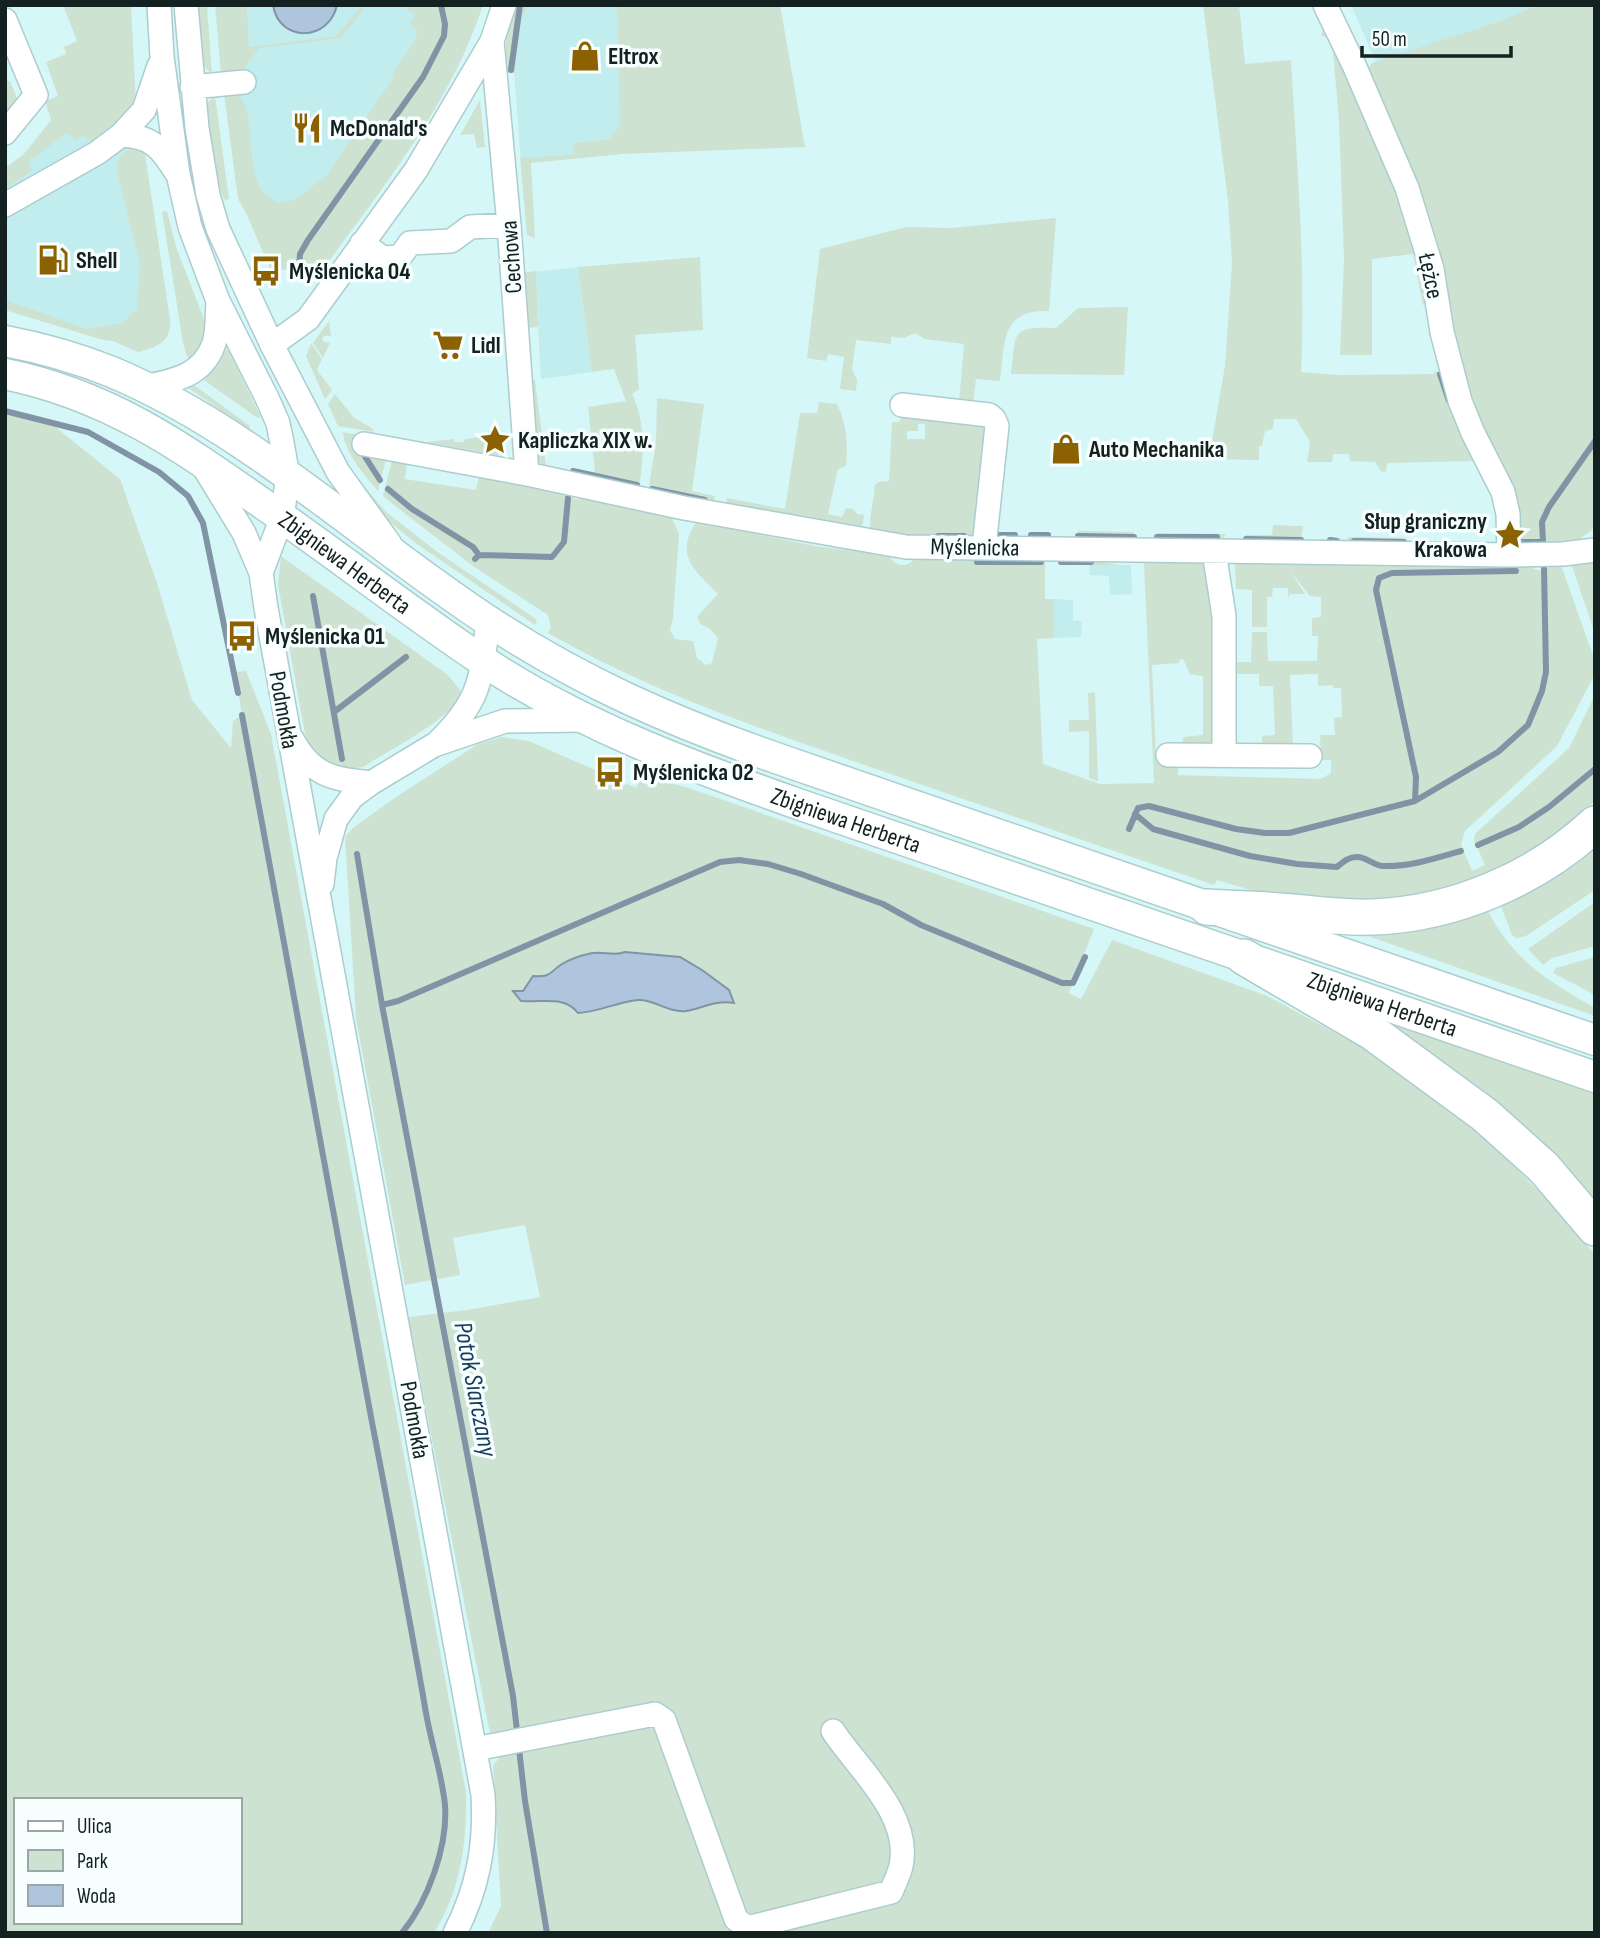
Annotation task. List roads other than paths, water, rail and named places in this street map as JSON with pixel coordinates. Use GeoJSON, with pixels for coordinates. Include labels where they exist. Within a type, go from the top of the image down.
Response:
{"type":"FeatureCollection","features":[{"type":"Feature","properties":{"kind":"highway"},"geometry":{"type":"LineString","coordinates":[[1208,907],[1350,917],[1392,916],[1431,909],[1483,893],[1520,876],[1555,855],[1595,824]]}},
{"type":"Feature","properties":{"kind":"highway"},"geometry":{"type":"LineString","coordinates":[[1244,957],[1372,1032],[1486,1115],[1544,1168],[1595,1228]]}},
{"type":"Feature","properties":{"kind":"main road","name":"Zbigniewa Herberta"},"geometry":{"type":"LineString","coordinates":[[5,341],[88,363],[144,387],[198,417],[288,476],[488,621],[556,664],[605,690],[705,734],[1595,1040]]}},
{"type":"Feature","properties":{"kind":"main road","name":"Zbigniewa Herberta"},"geometry":{"type":"LineString","coordinates":[[5,374],[84,396],[150,428],[198,457],[483,660],[587,720],[694,767],[1595,1077]]}},
{"type":"Feature","properties":{"kind":"street","name":"Podmokła"},"geometry":{"type":"LineString","coordinates":[[159,5],[162,57],[178,174],[190,227],[218,301],[278,423],[288,476],[282,517],[261,573],[287,730],[475,1749],[484,1820],[481,1856],[472,1895],[455,1933]]}},
{"type":"Feature","properties":{"kind":"street"},"geometry":{"type":"LineString","coordinates":[[186,5],[192,88],[205,176],[213,212],[231,261],[338,472],[402,560]]}},
{"type":"Feature","properties":{"kind":"street","name":"Cechowa"},"geometry":{"type":"LineString","coordinates":[[272,345],[308,319],[416,170],[492,41],[504,5]]}},
{"type":"Feature","properties":{"kind":"street","name":"Łężce"},"geometry":{"type":"LineString","coordinates":[[1325,5],[1407,188],[1432,268],[1442,332],[1460,401],[1503,492],[1508,514],[1509,555]]}},
{"type":"Feature","properties":{"kind":"street"},"geometry":{"type":"LineString","coordinates":[[5,20],[36,95],[5,133]]}},
{"type":"Feature","properties":{"kind":"street","name":"Cechowa"},"geometry":{"type":"LineString","coordinates":[[492,41],[509,225],[527,474]]}},
{"type":"Feature","properties":{"kind":"street"},"geometry":{"type":"LineString","coordinates":[[5,205],[97,153],[121,135],[144,110],[162,57]]}},
{"type":"Feature","properties":{"kind":"street"},"geometry":{"type":"LineString","coordinates":[[192,88],[244,82]]}},
{"type":"Feature","properties":{"kind":"street"},"geometry":{"type":"LineString","coordinates":[[121,135],[141,138],[162,149],[178,174]]}},
{"type":"Feature","properties":{"kind":"street"},"geometry":{"type":"LineString","coordinates":[[362,243],[383,258],[400,257],[410,243],[451,241],[470,227],[509,225]]}},
{"type":"Feature","properties":{"kind":"street"},"geometry":{"type":"LineString","coordinates":[[144,387],[191,375],[202,364],[213,346],[218,301]]}},
{"type":"Feature","properties":{"kind":"street"},"geometry":{"type":"LineString","coordinates":[[902,405],[989,415],[994,419],[997,426],[994,466],[984,547]]}},
{"type":"Feature","properties":{"kind":"street","name":"Myślenicka"},"geometry":{"type":"LineString","coordinates":[[364,444],[527,474],[696,510],[906,547],[1509,555],[1563,554],[1595,550]]}},
{"type":"Feature","properties":{"kind":"street"},"geometry":{"type":"LineString","coordinates":[[198,457],[244,533],[261,573]]}},
{"type":"Feature","properties":{"kind":"street"},"geometry":{"type":"LineString","coordinates":[[1214,551],[1224,615],[1224,755]]}},
{"type":"Feature","properties":{"kind":"street"},"geometry":{"type":"LineString","coordinates":[[434,745],[459,721],[481,679],[488,621]]}},
{"type":"Feature","properties":{"kind":"street","name":"Podmokła"},"geometry":{"type":"LineString","coordinates":[[320,904],[325,858],[336,819],[352,797],[371,783],[434,745],[505,721],[587,720]]}},
{"type":"Feature","properties":{"kind":"street"},"geometry":{"type":"LineString","coordinates":[[287,730],[302,757],[322,775],[371,783]]}},
{"type":"Feature","properties":{"kind":"street"},"geometry":{"type":"LineString","coordinates":[[1168,755],[1310,756]]}},
{"type":"Feature","properties":{"kind":"street"},"geometry":{"type":"LineString","coordinates":[[475,1749],[655,1714],[664,1720],[736,1919],[747,1928],[891,1892],[901,1865],[902,1840],[888,1804],[833,1731]]}},
{"type":"Feature","properties":{"kind":"water"},"geometry":{"type":"Polygon","coordinates":[[[273,5],[337,5],[324,26],[304,33],[284,26],[273,5]]]}},
{"type":"Feature","properties":{"kind":"water"},"geometry":{"type":"Polygon","coordinates":[[[625,952],[680,957],[729,990],[734,1003],[715,1003],[679,1011],[638,1000],[578,1013],[572,1007],[559,1002],[521,1001],[513,991],[523,991],[533,976],[547,975],[578,957],[593,953],[625,952]]]}},
{"type":"Feature","properties":{"kind":"waterway","name":"Potok Siarczany"},"geometry":{"type":"LineString","coordinates":[[299,268],[300,254],[308,240],[423,77],[444,36],[445,24],[441,5]]}},
{"type":"Feature","properties":{"kind":"waterway"},"geometry":{"type":"LineString","coordinates":[[511,70],[520,5]]}},
{"type":"Feature","properties":{"kind":"waterway"},"geometry":{"type":"LineString","coordinates":[[1440,374],[1449,401]]}},
{"type":"Feature","properties":{"kind":"waterway"},"geometry":{"type":"LineString","coordinates":[[5,411],[88,432],[159,472],[188,496],[203,523],[238,693]]}},
{"type":"Feature","properties":{"kind":"waterway"},"geometry":{"type":"LineString","coordinates":[[1522,542],[1543,542],[1542,522],[1549,507],[1595,441]]}},
{"type":"Feature","properties":{"kind":"waterway"},"geometry":{"type":"LineString","coordinates":[[364,455],[380,480]]}},
{"type":"Feature","properties":{"kind":"waterway"},"geometry":{"type":"LineString","coordinates":[[573,471],[637,485]]}},
{"type":"Feature","properties":{"kind":"waterway"},"geometry":{"type":"LineString","coordinates":[[388,489],[412,509],[473,547],[479,555]]}},
{"type":"Feature","properties":{"kind":"waterway"},"geometry":{"type":"LineString","coordinates":[[652,489],[705,500]]}},
{"type":"Feature","properties":{"kind":"waterway"},"geometry":{"type":"LineString","coordinates":[[475,559],[479,555],[552,557],[564,542],[568,498]]}},
{"type":"Feature","properties":{"kind":"waterway"},"geometry":{"type":"LineString","coordinates":[[997,535],[1015,535]]}},
{"type":"Feature","properties":{"kind":"waterway"},"geometry":{"type":"LineString","coordinates":[[1031,535],[1048,535]]}},
{"type":"Feature","properties":{"kind":"waterway"},"geometry":{"type":"LineString","coordinates":[[938,536],[964,536]]}},
{"type":"Feature","properties":{"kind":"waterway"},"geometry":{"type":"LineString","coordinates":[[1078,536],[1134,537]]}},
{"type":"Feature","properties":{"kind":"waterway"},"geometry":{"type":"LineString","coordinates":[[1157,537],[1217,537]]}},
{"type":"Feature","properties":{"kind":"waterway"},"geometry":{"type":"LineString","coordinates":[[1246,539],[1301,540]]}},
{"type":"Feature","properties":{"kind":"waterway"},"geometry":{"type":"LineString","coordinates":[[1330,540],[1337,541]]}},
{"type":"Feature","properties":{"kind":"waterway"},"geometry":{"type":"LineString","coordinates":[[1354,541],[1404,542]]}},
{"type":"Feature","properties":{"kind":"waterway"},"geometry":{"type":"LineString","coordinates":[[977,562],[1041,562]]}},
{"type":"Feature","properties":{"kind":"waterway"},"geometry":{"type":"LineString","coordinates":[[1061,562],[1091,562]]}},
{"type":"Feature","properties":{"kind":"waterway"},"geometry":{"type":"LineString","coordinates":[[1129,829],[1138,808],[1149,806],[1236,829],[1289,833],[1415,801],[1498,752],[1528,725],[1542,691],[1546,672],[1544,568]]}},
{"type":"Feature","properties":{"kind":"waterway"},"geometry":{"type":"LineString","coordinates":[[1415,801],[1416,777],[1376,590],[1379,578],[1392,573],[1516,571]]}},
{"type":"Feature","properties":{"kind":"waterway","name":"Potok Siarczany"},"geometry":{"type":"LineString","coordinates":[[313,596],[342,759]]}},
{"type":"Feature","properties":{"kind":"waterway"},"geometry":{"type":"LineString","coordinates":[[334,712],[406,657]]}},
{"type":"Feature","properties":{"kind":"waterway"},"geometry":{"type":"LineString","coordinates":[[242,715],[426,1713],[444,1793],[445,1821],[440,1855],[428,1889],[402,1933]]}},
{"type":"Feature","properties":{"kind":"waterway"},"geometry":{"type":"LineString","coordinates":[[1478,845],[1519,827],[1549,807],[1595,769]]}},
{"type":"Feature","properties":{"kind":"waterway"},"geometry":{"type":"LineString","coordinates":[[1135,814],[1153,829],[1250,856],[1297,864],[1337,867],[1348,859],[1357,857],[1380,866],[1393,866],[1423,862],[1461,851]]}},
{"type":"Feature","properties":{"kind":"waterway","name":"Potok Siarczany"},"geometry":{"type":"LineString","coordinates":[[357,854],[382,1005],[513,1696],[525,1801],[547,1933]]}},
{"type":"Feature","properties":{"kind":"waterway"},"geometry":{"type":"LineString","coordinates":[[382,1005],[398,1001],[720,862],[739,860],[768,864],[801,874],[883,904],[921,925],[1062,983],[1073,983],[1085,957]]}},
{"type":"Feature","properties":{"kind":"place","name":"Eltrox"},"geometry":{"type":"Point","coordinates":[585,56]}},
{"type":"Feature","properties":{"kind":"place","name":"McDonald's"},"geometry":{"type":"Point","coordinates":[307,128]}},
{"type":"Feature","properties":{"kind":"place","name":"Shell"},"geometry":{"type":"Point","coordinates":[53,260]}},
{"type":"Feature","properties":{"kind":"place","name":"Myślenicka 04"},"geometry":{"type":"Point","coordinates":[266,271]}},
{"type":"Feature","properties":{"kind":"place","name":"Lidl"},"geometry":{"type":"Point","coordinates":[448,345]}},
{"type":"Feature","properties":{"kind":"place","name":"Kapliczka XIX w."},"geometry":{"type":"Point","coordinates":[495,440]}},
{"type":"Feature","properties":{"kind":"place","name":"Auto Mechanika"},"geometry":{"type":"Point","coordinates":[1066,449]}},
{"type":"Feature","properties":{"kind":"place","name":"Słup graniczny Krakowa"},"geometry":{"type":"Point","coordinates":[1510,535]}},
{"type":"Feature","properties":{"kind":"place","name":"Myślenicka 01"},"geometry":{"type":"Point","coordinates":[242,636]}},
{"type":"Feature","properties":{"kind":"place","name":"Myślenicka 02"},"geometry":{"type":"Point","coordinates":[610,772]}}]}
